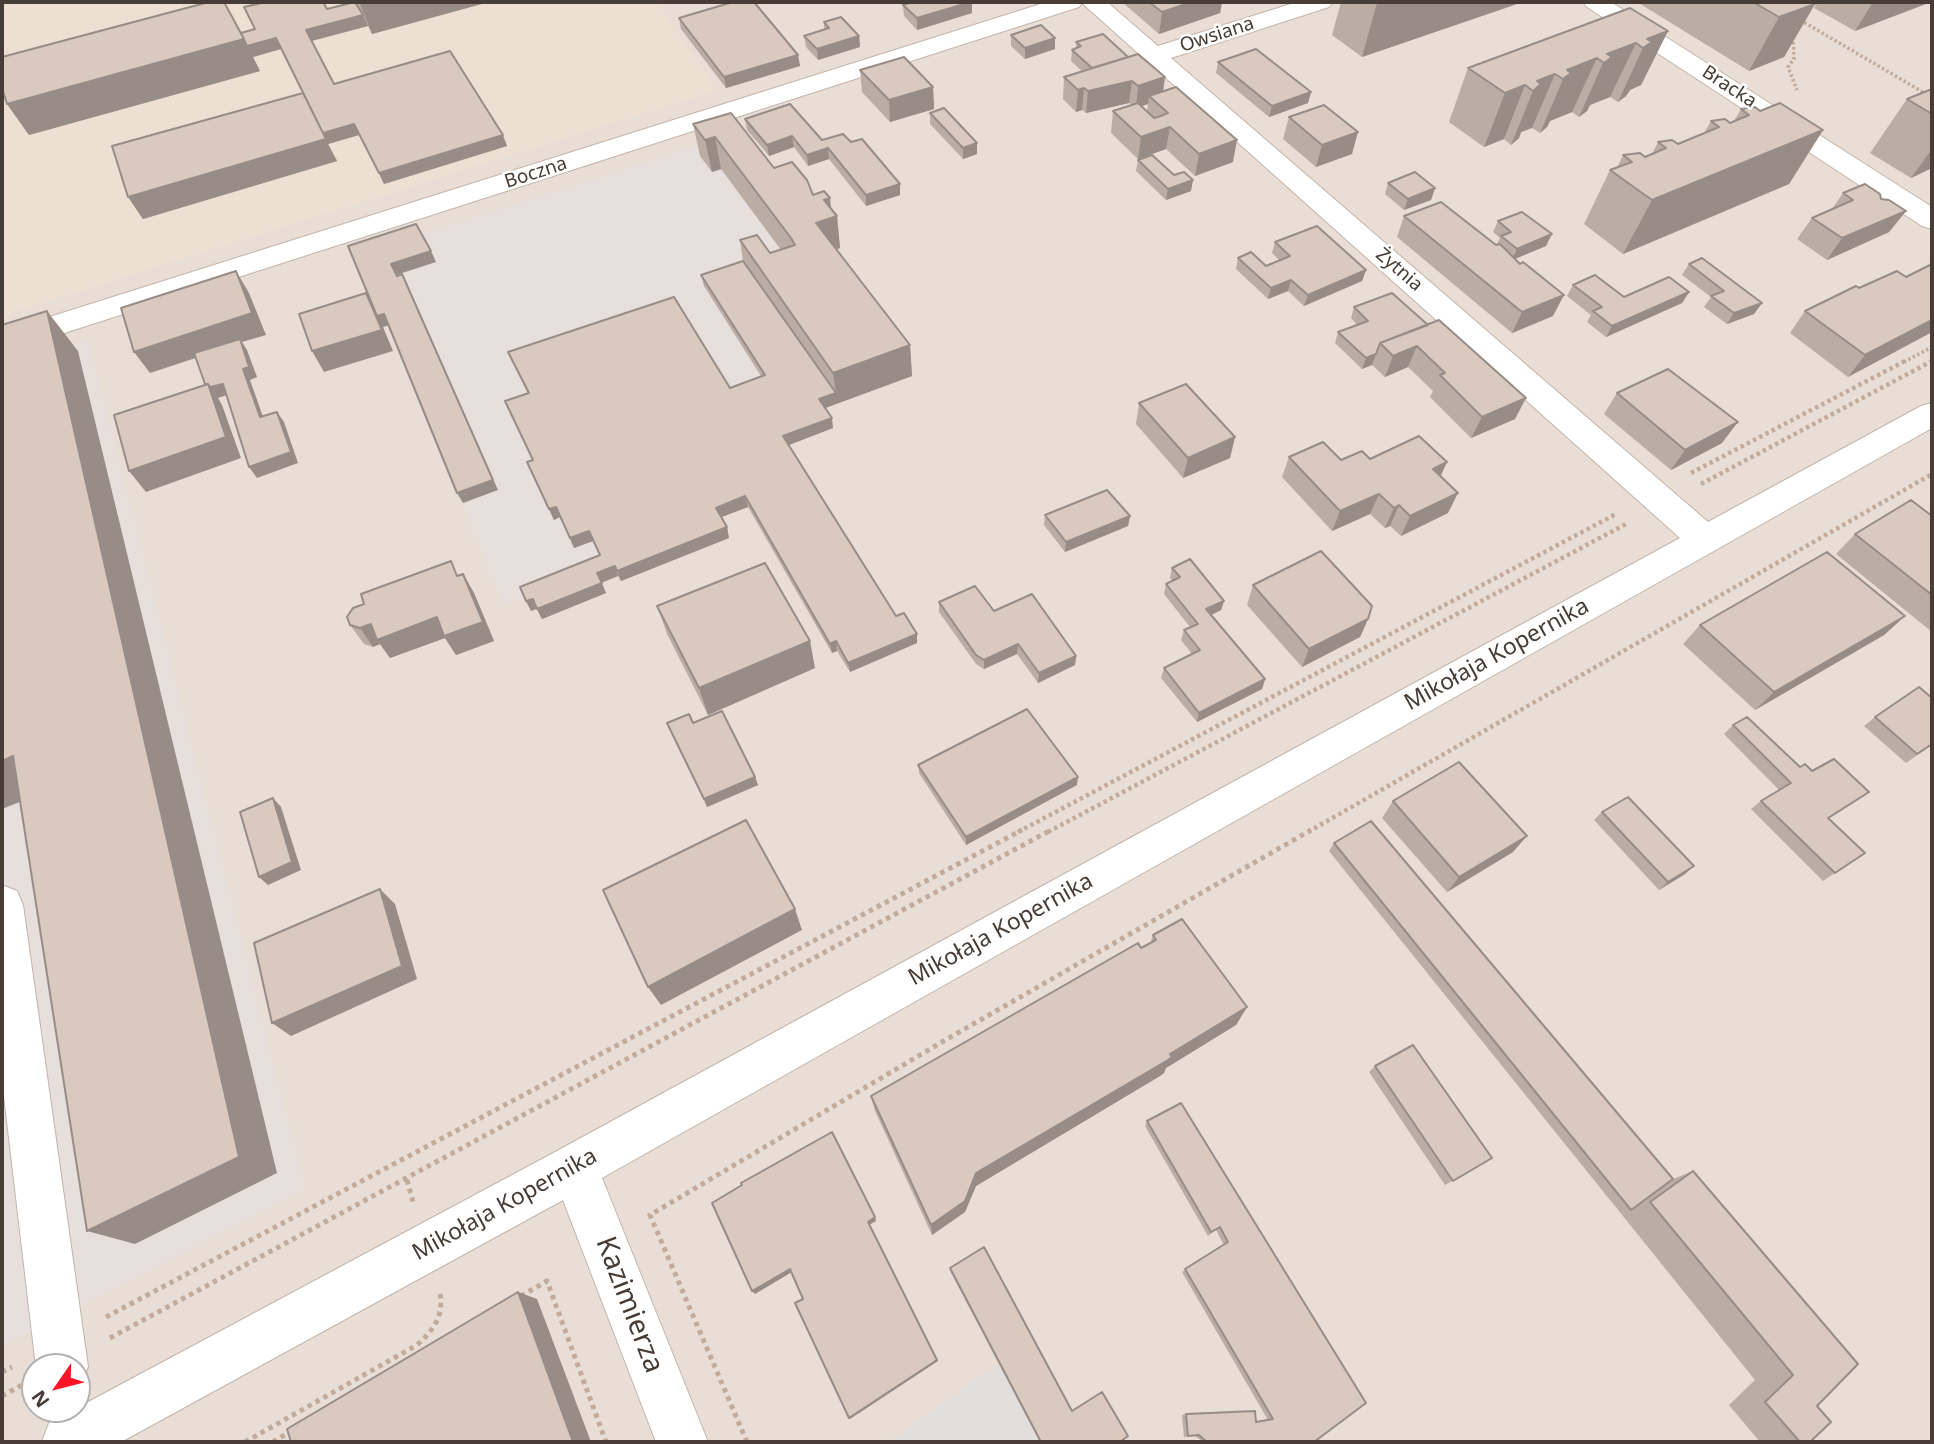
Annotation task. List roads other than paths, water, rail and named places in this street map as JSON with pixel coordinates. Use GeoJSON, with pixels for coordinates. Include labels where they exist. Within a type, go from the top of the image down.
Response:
{"type":"FeatureCollection","features":[{"type":"Feature","properties":{"kind":"street","name":"Boczna"},"geometry":{"type":"LineString","coordinates":[[2,343],[1071,2]]}},
{"type":"Feature","properties":{"kind":"street","name":"Żytnia"},"geometry":{"type":"LineString","coordinates":[[1093,2],[1704,539]]}},
{"type":"Feature","properties":{"kind":"street","name":"Owsiana"},"geometry":{"type":"LineString","coordinates":[[1154,55],[1321,2]]}},
{"type":"Feature","properties":{"kind":"street","name":"Bracka"},"geometry":{"type":"LineString","coordinates":[[1595,2],[1932,220]]}},
{"type":"Feature","properties":{"kind":"street","name":"Mikołaja Kopernika"},"geometry":{"type":"LineString","coordinates":[[91,1382],[574,1168],[1932,414]]}},
{"type":"Feature","properties":{"kind":"street"},"geometry":{"type":"LineString","coordinates":[[2,905],[60,1353]]}},
{"type":"Feature","properties":{"kind":"street","name":"Kazimierza"},"geometry":{"type":"LineString","coordinates":[[574,1168],[682,1442]]}}]}
